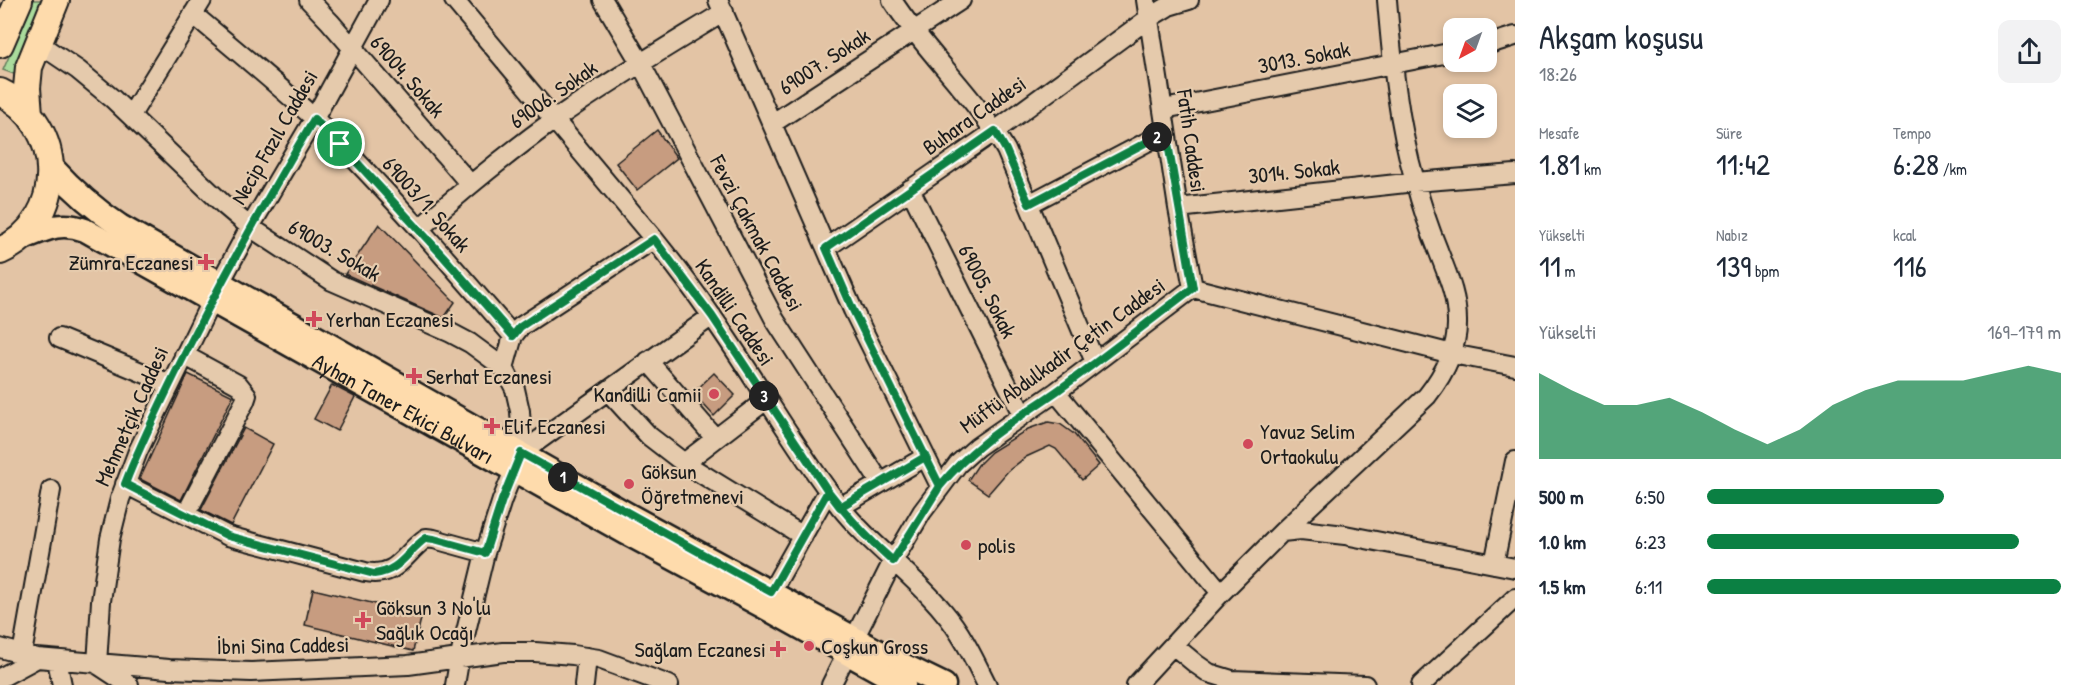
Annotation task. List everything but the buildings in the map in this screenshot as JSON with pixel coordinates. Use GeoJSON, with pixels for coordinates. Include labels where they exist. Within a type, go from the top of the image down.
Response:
{"type":"FeatureCollection","features":[{"type":"Feature","properties":{"kind":"highway"},"geometry":{"type":"LineString","coordinates":[[0,44],[19,0]]}},
{"type":"Feature","properties":{"kind":"highway"},"geometry":{"type":"LineString","coordinates":[[29,114],[27,88],[29,67],[56,0]]}},
{"type":"Feature","properties":{"kind":"highway"},"geometry":{"type":"LineString","coordinates":[[0,92],[19,104],[29,114],[44,138],[51,166],[48,194],[43,208],[28,231],[9,246]]}},
{"type":"Feature","properties":{"kind":"main road","name":"Ayhan Taner Ekici Bulvarı"},"geometry":{"type":"LineString","coordinates":[[51,166],[97,211],[216,291]]}},
{"type":"Feature","properties":{"kind":"main road","name":"Ayhan Taner Ekici Bulvarı"},"geometry":{"type":"LineString","coordinates":[[9,246],[52,226],[73,225],[216,291],[851,646]]}},
{"type":"Feature","properties":{"kind":"main road","name":"Ayhan Taner Ekici Bulvarı"},"geometry":{"type":"LineString","coordinates":[[517,461],[771,592],[851,646]]}},
{"type":"Feature","properties":{"kind":"main road"},"geometry":{"type":"LineString","coordinates":[[851,646],[904,685]]}},
{"type":"Feature","properties":{"kind":"main road"},"geometry":{"type":"LineString","coordinates":[[851,646],[944,685]]}},
{"type":"Feature","properties":{"kind":"street","name":"69004. Sokak"},"geometry":{"type":"LineString","coordinates":[[309,0],[470,184]]}},
{"type":"Feature","properties":{"kind":"street","name":"Necip Fazıl Caddesi"},"geometry":{"type":"LineString","coordinates":[[216,291],[379,0]]}},
{"type":"Feature","properties":{"kind":"street","name":"Kandilli Caddesi"},"geometry":{"type":"LineString","coordinates":[[454,0],[654,239],[712,316],[766,400],[840,507],[860,531],[917,582],[944,611],[987,685]]}},
{"type":"Feature","properties":{"kind":"street","name":"Fevzi Çakmak Caddesi"},"geometry":{"type":"LineString","coordinates":[[603,0],[641,64],[775,320],[880,482]]}},
{"type":"Feature","properties":{"kind":"street"},"geometry":{"type":"LineString","coordinates":[[892,0],[995,131],[1006,150],[1095,362]]}},
{"type":"Feature","properties":{"kind":"street","name":"69007. Sokak"},"geometry":{"type":"LineString","coordinates":[[773,123],[961,0]]}},
{"type":"Feature","properties":{"kind":"street","name":"Buhara Caddesi"},"geometry":{"type":"LineString","coordinates":[[826,248],[995,131],[1147,9],[1189,0]]}},
{"type":"Feature","properties":{"kind":"street"},"geometry":{"type":"LineString","coordinates":[[1136,685],[1221,593],[1282,532],[1427,396],[1438,383],[1452,354],[1457,334],[1455,298],[1415,182],[1393,65],[1387,0]]}},
{"type":"Feature","properties":{"kind":"street","name":"69006. Sokak"},"geometry":{"type":"LineString","coordinates":[[418,229],[470,184],[555,120],[641,64],[721,6]]}},
{"type":"Feature","properties":{"kind":"street"},"geometry":{"type":"LineString","coordinates":[[721,6],[853,310],[940,486]]}},
{"type":"Feature","properties":{"kind":"street"},"geometry":{"type":"LineString","coordinates":[[131,115],[197,7]]}},
{"type":"Feature","properties":{"kind":"street","name":"69003/1. Sokak"},"geometry":{"type":"LineString","coordinates":[[197,7],[314,119],[418,229],[513,336]]}},
{"type":"Feature","properties":{"kind":"street","name":"Fatih Caddesi"},"geometry":{"type":"LineString","coordinates":[[1147,9],[1193,288]]}},
{"type":"Feature","properties":{"kind":"street"},"geometry":{"type":"LineString","coordinates":[[1497,42],[1515,36]]}},
{"type":"Feature","properties":{"kind":"street","name":"69003. Sokak"},"geometry":{"type":"LineString","coordinates":[[38,43],[78,70],[131,115],[210,192],[250,227],[332,281],[451,333],[470,343],[504,368],[515,389],[520,411],[517,461]]}},
{"type":"Feature","properties":{"kind":"street","name":"3013. Sokak"},"geometry":{"type":"LineString","coordinates":[[1164,109],[1443,54]]}},
{"type":"Feature","properties":{"kind":"street"},"geometry":{"type":"LineString","coordinates":[[1029,204],[1166,132]]}},
{"type":"Feature","properties":{"kind":"street","name":"3014. Sokak"},"geometry":{"type":"LineString","coordinates":[[1178,208],[1415,182],[1515,174]]}},
{"type":"Feature","properties":{"kind":"street","name":"69005. Sokak"},"geometry":{"type":"LineString","coordinates":[[910,189],[1022,414]]}},
{"type":"Feature","properties":{"kind":"street"},"geometry":{"type":"LineString","coordinates":[[504,368],[513,336],[520,327],[654,239]]}},
{"type":"Feature","properties":{"kind":"street","name":"Müftü Abdulkadir Çetin Caddesi"},"geometry":{"type":"LineString","coordinates":[[831,685],[893,561],[940,486],[958,464],[977,447],[1056,392],[1193,288],[1452,354],[1515,366]]}},
{"type":"Feature","properties":{"kind":"street","name":"Mehmetçik Caddesi"},"geometry":{"type":"LineString","coordinates":[[97,664],[103,580],[110,539],[125,484],[170,384],[216,291]]}},
{"type":"Feature","properties":{"kind":"street"},"geometry":{"type":"LineString","coordinates":[[455,685],[485,553],[517,461],[648,361],[712,316]]}},
{"type":"Feature","properties":{"kind":"street"},"geometry":{"type":"LineString","coordinates":[[59,338],[170,384]]}},
{"type":"Feature","properties":{"kind":"street"},"geometry":{"type":"LineString","coordinates":[[184,355],[239,385],[246,395],[245,402],[186,514]]}},
{"type":"Feature","properties":{"kind":"street"},"geometry":{"type":"LineString","coordinates":[[648,361],[715,438]]}},
{"type":"Feature","properties":{"kind":"street"},"geometry":{"type":"LineString","coordinates":[[608,391],[649,436],[684,463],[803,536]]}},
{"type":"Feature","properties":{"kind":"street"},"geometry":{"type":"LineString","coordinates":[[1056,392],[1221,593]]}},
{"type":"Feature","properties":{"kind":"street"},"geometry":{"type":"LineString","coordinates":[[684,463],[766,400]]}},
{"type":"Feature","properties":{"kind":"street"},"geometry":{"type":"LineString","coordinates":[[840,507],[925,457]]}},
{"type":"Feature","properties":{"kind":"street"},"geometry":{"type":"LineString","coordinates":[[1494,564],[1515,461]]}},
{"type":"Feature","properties":{"kind":"street"},"geometry":{"type":"LineString","coordinates":[[125,484],[215,530],[240,540],[374,574],[390,571],[399,565],[426,538],[485,553]]}},
{"type":"Feature","properties":{"kind":"street"},"geometry":{"type":"LineString","coordinates":[[0,678],[29,656],[51,490]]}},
{"type":"Feature","properties":{"kind":"street"},"geometry":{"type":"LineString","coordinates":[[771,592],[828,491]]}},
{"type":"Feature","properties":{"kind":"street"},"geometry":{"type":"LineString","coordinates":[[1282,532],[1301,530],[1345,535],[1515,568]]}},
{"type":"Feature","properties":{"kind":"street"},"geometry":{"type":"LineString","coordinates":[[1421,685],[1515,598]]}},
{"type":"Feature","properties":{"kind":"street"},"geometry":{"type":"LineString","coordinates":[[1173,645],[1209,673],[1232,681],[1365,685]]}},
{"type":"Feature","properties":{"kind":"street","name":"İbni Sina Caddesi"},"geometry":{"type":"LineString","coordinates":[[0,648],[29,656],[57,660],[233,678],[251,672],[408,665],[503,652],[534,652],[587,657],[625,668],[669,685]]}},
{"type":"Feature","properties":{"kind":"street"},"geometry":{"type":"LineString","coordinates":[[584,685],[587,657]]}},
{"type":"Feature","properties":{"kind":"street"},"geometry":{"type":"LineString","coordinates":[[57,660],[62,685]]}},
{"type":"Feature","properties":{"kind":"street"},"geometry":{"type":"LineString","coordinates":[[97,664],[129,685]]}},
{"type":"Feature","properties":{"kind":"street"},"geometry":{"type":"LineString","coordinates":[[625,668],[633,685]]}},
{"type":"Feature","properties":{"kind":"green space"},"geometry":{"type":"Polygon","coordinates":[[[34,0],[46,0],[14,74],[3,70],[34,0]]]}},
{"type":"Feature","properties":{"kind":"place","name":"Zümra Eczanesi"},"geometry":{"type":"Point","coordinates":[206,262]}},
{"type":"Feature","properties":{"kind":"place","name":"Yerhan Eczanesi"},"geometry":{"type":"Point","coordinates":[314,319]}},
{"type":"Feature","properties":{"kind":"place","name":"Serhat Eczanesi"},"geometry":{"type":"Point","coordinates":[414,376]}},
{"type":"Feature","properties":{"kind":"place","name":"Kandilli Camii"},"geometry":{"type":"Point","coordinates":[714,394]}},
{"type":"Feature","properties":{"kind":"place","name":"Elif Eczanesi"},"geometry":{"type":"Point","coordinates":[492,426]}},
{"type":"Feature","properties":{"kind":"place","name":"Yavuz Selim Ortaokulu"},"geometry":{"type":"Point","coordinates":[1248,444]}},
{"type":"Feature","properties":{"kind":"place","name":"Göksun Öğretmenevi"},"geometry":{"type":"Point","coordinates":[629,484]}},
{"type":"Feature","properties":{"kind":"place","name":"polis"},"geometry":{"type":"Point","coordinates":[966,545]}},
{"type":"Feature","properties":{"kind":"place","name":"Göksun 3 No'lu Sağlık Ocağı"},"geometry":{"type":"Point","coordinates":[363,620]}},
{"type":"Feature","properties":{"kind":"place","name":"Coşkun Gross"},"geometry":{"type":"Point","coordinates":[809,646]}},
{"type":"Feature","properties":{"kind":"place","name":"Sağlam Eczanesi"},"geometry":{"type":"Point","coordinates":[778,649]}},
{"type":"Feature","properties":{"kind":"route"},"geometry":{"type":"LineString","coordinates":[[340,144],[314,119],[250,227],[212,299],[154,416],[125,484],[228,536],[374,574],[390,571],[399,565],[426,538],[485,553],[502,500],[521,453],[627,514],[771,592],[828,491],[840,507],[925,457],[940,486],[958,464],[977,447],[1056,392],[1193,288],[1166,132],[1029,204],[1006,150],[995,131],[826,248],[853,310],[940,486],[893,561],[860,531],[840,507],[828,491],[712,316],[654,239],[520,327],[513,336],[340,144]]}}]}
